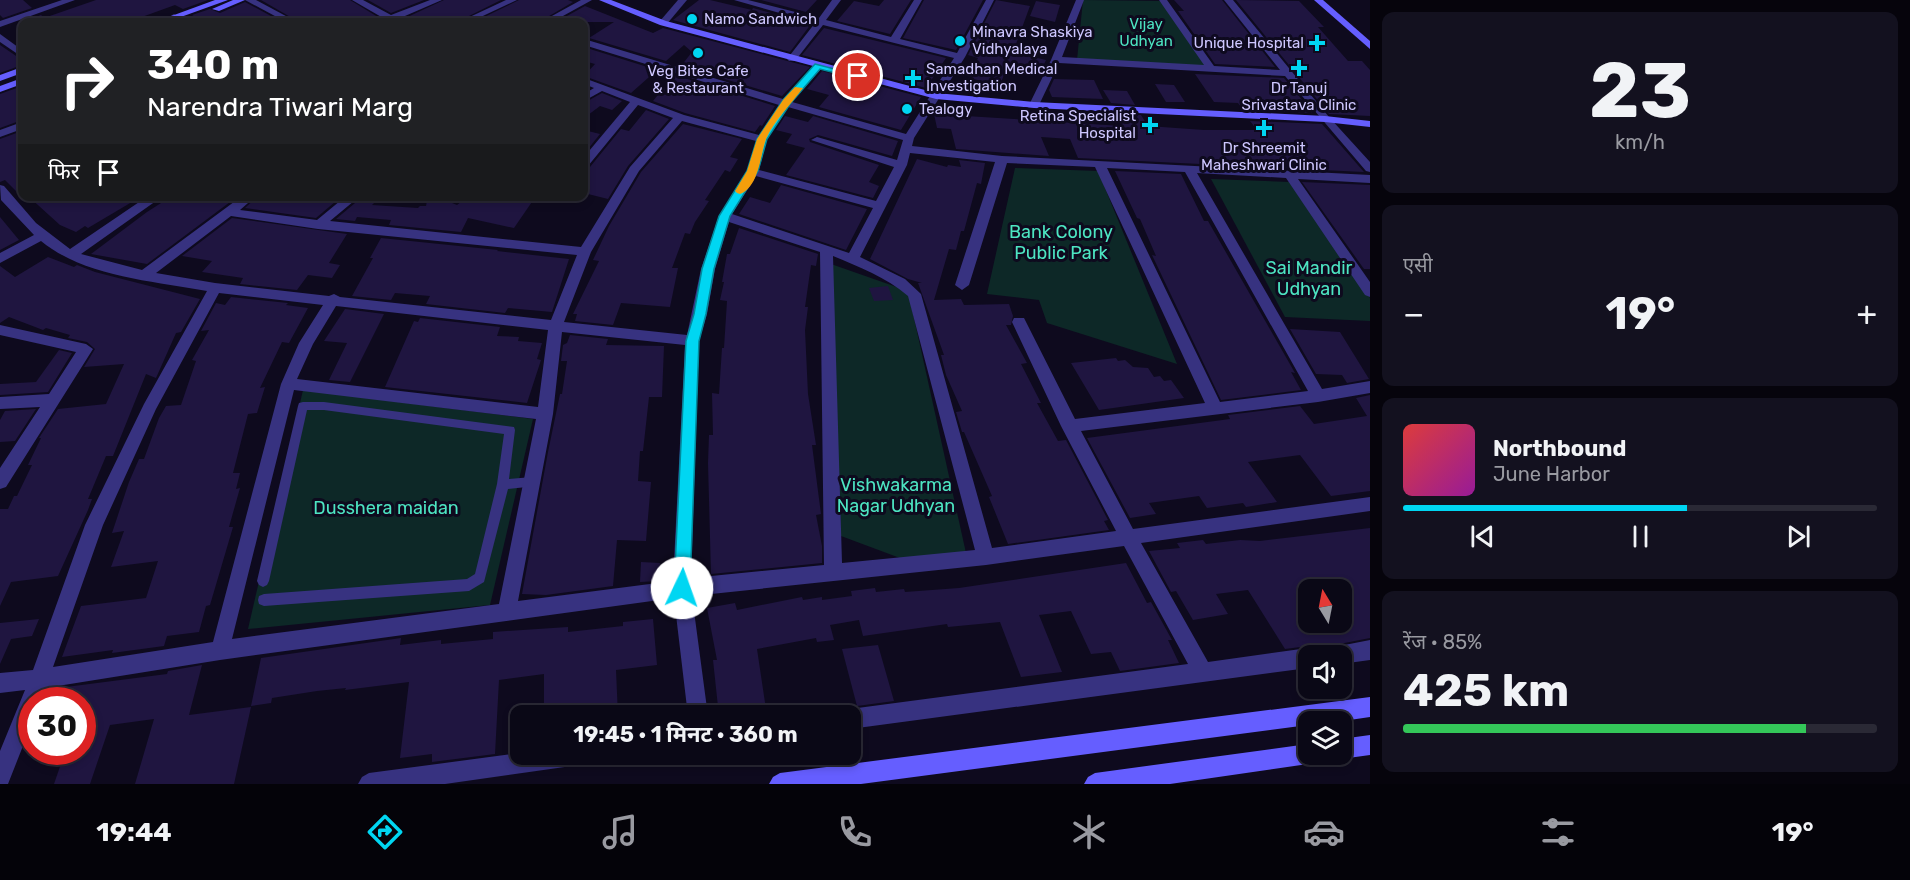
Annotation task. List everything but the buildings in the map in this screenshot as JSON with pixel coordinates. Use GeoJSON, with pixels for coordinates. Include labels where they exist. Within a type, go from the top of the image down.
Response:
{"type":"FeatureCollection","features":[{"type":"Feature","properties":{"kind":"street"},"geometry":{"type":"LineString","coordinates":[[0,24],[38,7],[71,0]]}},
{"type":"Feature","properties":{"kind":"street"},"geometry":{"type":"LineString","coordinates":[[185,18],[224,0]]}},
{"type":"Feature","properties":{"kind":"street"},"geometry":{"type":"LineString","coordinates":[[188,18],[241,0]]}},
{"type":"Feature","properties":{"kind":"street"},"geometry":{"type":"LineString","coordinates":[[249,0],[284,18]]}},
{"type":"Feature","properties":{"kind":"street"},"geometry":{"type":"LineString","coordinates":[[356,0],[388,18]]}},
{"type":"Feature","properties":{"kind":"street"},"geometry":{"type":"LineString","coordinates":[[399,18],[438,0]]}},
{"type":"Feature","properties":{"kind":"street"},"geometry":{"type":"LineString","coordinates":[[485,0],[498,7]]}},
{"type":"Feature","properties":{"kind":"street"},"geometry":{"type":"LineString","coordinates":[[473,18],[513,0]]}},
{"type":"Feature","properties":{"kind":"street"},"geometry":{"type":"LineString","coordinates":[[554,18],[588,0]]}},
{"type":"Feature","properties":{"kind":"street"},"geometry":{"type":"LineString","coordinates":[[603,0],[663,23],[936,96],[1034,105],[1324,119],[1370,124]]}},
{"type":"Feature","properties":{"kind":"street"},"geometry":{"type":"LineString","coordinates":[[663,23],[682,0]]}},
{"type":"Feature","properties":{"kind":"street"},"geometry":{"type":"LineString","coordinates":[[738,0],[752,1],[960,57]]}},
{"type":"Feature","properties":{"kind":"street"},"geometry":{"type":"LineString","coordinates":[[792,59],[837,0]]}},
{"type":"Feature","properties":{"kind":"street"},"geometry":{"type":"LineString","coordinates":[[894,40],[918,0]]}},
{"type":"Feature","properties":{"kind":"street"},"geometry":{"type":"LineString","coordinates":[[852,260],[901,165],[907,144],[960,57],[990,0]]}},
{"type":"Feature","properties":{"kind":"street"},"geometry":{"type":"LineString","coordinates":[[1034,105],[1056,60],[1080,0]]}},
{"type":"Feature","properties":{"kind":"street"},"geometry":{"type":"LineString","coordinates":[[1163,0],[1211,69]]}},
{"type":"Feature","properties":{"kind":"street"},"geometry":{"type":"LineString","coordinates":[[1228,0],[1324,119],[1370,170]]}},
{"type":"Feature","properties":{"kind":"street"},"geometry":{"type":"LineString","coordinates":[[1318,0],[1370,46]]}},
{"type":"Feature","properties":{"kind":"street"},"geometry":{"type":"LineString","coordinates":[[1329,0],[1370,39]]}},
{"type":"Feature","properties":{"kind":"street"},"geometry":{"type":"LineString","coordinates":[[0,37],[18,51]]}},
{"type":"Feature","properties":{"kind":"street"},"geometry":{"type":"LineString","coordinates":[[588,45],[786,102],[907,144],[1002,159],[1370,179]]}},
{"type":"Feature","properties":{"kind":"street"},"geometry":{"type":"LineString","coordinates":[[1056,60],[1286,73]]}},
{"type":"Feature","properties":{"kind":"street"},"geometry":{"type":"LineString","coordinates":[[697,705],[682,588],[692,341],[700,314],[708,269],[725,216],[753,171],[762,139],[786,102],[819,66]]}},
{"type":"Feature","properties":{"kind":"street"},"geometry":{"type":"LineString","coordinates":[[0,78],[18,71]]}},
{"type":"Feature","properties":{"kind":"street"},"geometry":{"type":"LineString","coordinates":[[0,89],[18,82]]}},
{"type":"Feature","properties":{"kind":"street"},"geometry":{"type":"LineString","coordinates":[[588,83],[680,117],[762,139]]}},
{"type":"Feature","properties":{"kind":"street"},"geometry":{"type":"LineString","coordinates":[[588,96],[601,88]]}},
{"type":"Feature","properties":{"kind":"street"},"geometry":{"type":"LineString","coordinates":[[588,159],[635,102]]}},
{"type":"Feature","properties":{"kind":"street"},"geometry":{"type":"LineString","coordinates":[[507,612],[545,414],[556,326],[585,252],[634,169],[680,117]]}},
{"type":"Feature","properties":{"kind":"street"},"geometry":{"type":"LineString","coordinates":[[0,134],[18,127]]}},
{"type":"Feature","properties":{"kind":"street"},"geometry":{"type":"LineString","coordinates":[[817,140],[901,165]]}},
{"type":"Feature","properties":{"kind":"street"},"geometry":{"type":"LineString","coordinates":[[962,285],[1002,159]]}},
{"type":"Feature","properties":{"kind":"street"},"geometry":{"type":"LineString","coordinates":[[1099,164],[1215,408]]}},
{"type":"Feature","properties":{"kind":"street"},"geometry":{"type":"LineString","coordinates":[[1189,170],[1318,396]]}},
{"type":"Feature","properties":{"kind":"street"},"geometry":{"type":"LineString","coordinates":[[753,171],[879,206]]}},
{"type":"Feature","properties":{"kind":"street"},"geometry":{"type":"LineString","coordinates":[[1290,176],[1370,292]]}},
{"type":"Feature","properties":{"kind":"street"},"geometry":{"type":"LineString","coordinates":[[0,189],[4,204],[70,255],[144,275],[215,288],[334,299],[692,341]]}},
{"type":"Feature","properties":{"kind":"street"},"geometry":{"type":"LineString","coordinates":[[70,255],[146,201]]}},
{"type":"Feature","properties":{"kind":"street"},"geometry":{"type":"LineString","coordinates":[[144,275],[243,201]]}},
{"type":"Feature","properties":{"kind":"street"},"geometry":{"type":"LineString","coordinates":[[318,225],[348,201]]}},
{"type":"Feature","properties":{"kind":"street"},"geometry":{"type":"LineString","coordinates":[[229,212],[318,225],[585,252]]}},
{"type":"Feature","properties":{"kind":"street"},"geometry":{"type":"LineString","coordinates":[[725,216],[852,260],[906,285],[914,294],[986,557]]}},
{"type":"Feature","properties":{"kind":"street"},"geometry":{"type":"LineString","coordinates":[[0,259],[43,235]]}},
{"type":"Feature","properties":{"kind":"street"},"geometry":{"type":"LineString","coordinates":[[826,250],[834,574]]}},
{"type":"Feature","properties":{"kind":"street"},"geometry":{"type":"LineString","coordinates":[[0,777],[39,679],[94,525],[148,408],[215,288]]}},
{"type":"Feature","properties":{"kind":"street"},"geometry":{"type":"LineString","coordinates":[[220,650],[288,384],[306,343],[334,299]]}},
{"type":"Feature","properties":{"kind":"street"},"geometry":{"type":"LineString","coordinates":[[1019,322],[1069,426],[1127,537],[1203,672]]}},
{"type":"Feature","properties":{"kind":"street"},"geometry":{"type":"LineString","coordinates":[[0,330],[86,349],[0,482]]}},
{"type":"Feature","properties":{"kind":"street"},"geometry":{"type":"LineString","coordinates":[[288,384],[545,414]]}},
{"type":"Feature","properties":{"kind":"street"},"geometry":{"type":"LineString","coordinates":[[1069,426],[1318,396],[1370,387]]}},
{"type":"Feature","properties":{"kind":"street"},"geometry":{"type":"LineString","coordinates":[[0,403],[53,400]]}},
{"type":"Feature","properties":{"kind":"street"},"geometry":{"type":"LineString","coordinates":[[0,683],[39,679],[220,650],[682,588],[986,557],[1370,504]]}},
{"type":"Feature","properties":{"kind":"street"},"geometry":{"type":"LineString","coordinates":[[1352,653],[1370,650]]}},
{"type":"Feature","properties":{"kind":"street"},"geometry":{"type":"LineString","coordinates":[[861,718],[1298,659]]}},
{"type":"Feature","properties":{"kind":"street"},"geometry":{"type":"LineString","coordinates":[[780,784],[1370,707]]}},
{"type":"Feature","properties":{"kind":"street"},"geometry":{"type":"LineString","coordinates":[[1352,747],[1370,745]]}},
{"type":"Feature","properties":{"kind":"street"},"geometry":{"type":"LineString","coordinates":[[1095,784],[1298,755]]}},
{"type":"Feature","properties":{"kind":"street"},"geometry":{"type":"LineString","coordinates":[[369,784],[510,765]]}},
{"type":"Feature","properties":{"kind":"lane"},"geometry":{"type":"LineString","coordinates":[[263,581],[303,406],[324,406],[510,430],[503,484],[480,578],[469,585],[264,600]]}},
{"type":"Feature","properties":{"kind":"lane"},"geometry":{"type":"LineString","coordinates":[[503,484],[532,482]]}},
{"type":"Feature","properties":{"kind":"green space","name":"Vijay Udhyan"},"geometry":{"type":"Polygon","coordinates":[[[1083,0],[1164,1],[1211,69],[1077,60],[1083,0]]]}},
{"type":"Feature","properties":{"kind":"green space","name":"Bank Colony Public Park"},"geometry":{"type":"Polygon","coordinates":[[[1015,168],[1098,171],[1177,364],[1047,323],[1039,300],[987,294],[1015,168]]]}},
{"type":"Feature","properties":{"kind":"green space","name":"Sai Mandir Udhyan"},"geometry":{"type":"Polygon","coordinates":[[[1211,179],[1289,182],[1370,298],[1370,321],[1285,317],[1211,179]]]}},
{"type":"Feature","properties":{"kind":"green space","name":"Vishwakarma Nagar Udhyan"},"geometry":{"type":"Polygon","coordinates":[[[831,264],[908,291],[966,553],[900,558],[841,536],[831,264]]]}},
{"type":"Feature","properties":{"kind":"green space","name":"Dusshera maidan"},"geometry":{"type":"Polygon","coordinates":[[[303,390],[533,419],[490,605],[248,629],[303,390]]]}},
{"type":"Feature","properties":{"kind":"slow traffic"},"geometry":{"type":"LineString","coordinates":[[740,191],[753,171],[762,139],[798,88]]}},
{"type":"Feature","properties":{"kind":"place","name":"Namo Sandwich"},"geometry":{"type":"Point","coordinates":[692,19]}},
{"type":"Feature","properties":{"kind":"place","name":"Minavra Shaskiya Vidhyalaya"},"geometry":{"type":"Point","coordinates":[960,41]}},
{"type":"Feature","properties":{"kind":"place","name":"Unique Hospital"},"geometry":{"type":"Point","coordinates":[1317,43]}},
{"type":"Feature","properties":{"kind":"place","name":"Veg Bites Cafe & Restaurant"},"geometry":{"type":"Point","coordinates":[698,53]}},
{"type":"Feature","properties":{"kind":"place","name":"Dr Tanuj Srivastava Clinic"},"geometry":{"type":"Point","coordinates":[1299,68]}},
{"type":"Feature","properties":{"kind":"place","name":"Samadhan Medical Investigation"},"geometry":{"type":"Point","coordinates":[913,78]}},
{"type":"Feature","properties":{"kind":"place","name":"Tealogy"},"geometry":{"type":"Point","coordinates":[907,109]}},
{"type":"Feature","properties":{"kind":"place","name":"Retina Specialist Hospital"},"geometry":{"type":"Point","coordinates":[1150,125]}},
{"type":"Feature","properties":{"kind":"place","name":"Dr Shreemit Maheshwari Clinic"},"geometry":{"type":"Point","coordinates":[1264,128]}},
{"type":"Feature","properties":{"kind":"route"},"geometry":{"type":"LineString","coordinates":[[682,588],[692,341],[700,314],[708,269],[725,216],[753,171],[762,139],[786,102],[819,66],[858,76]]}}]}
